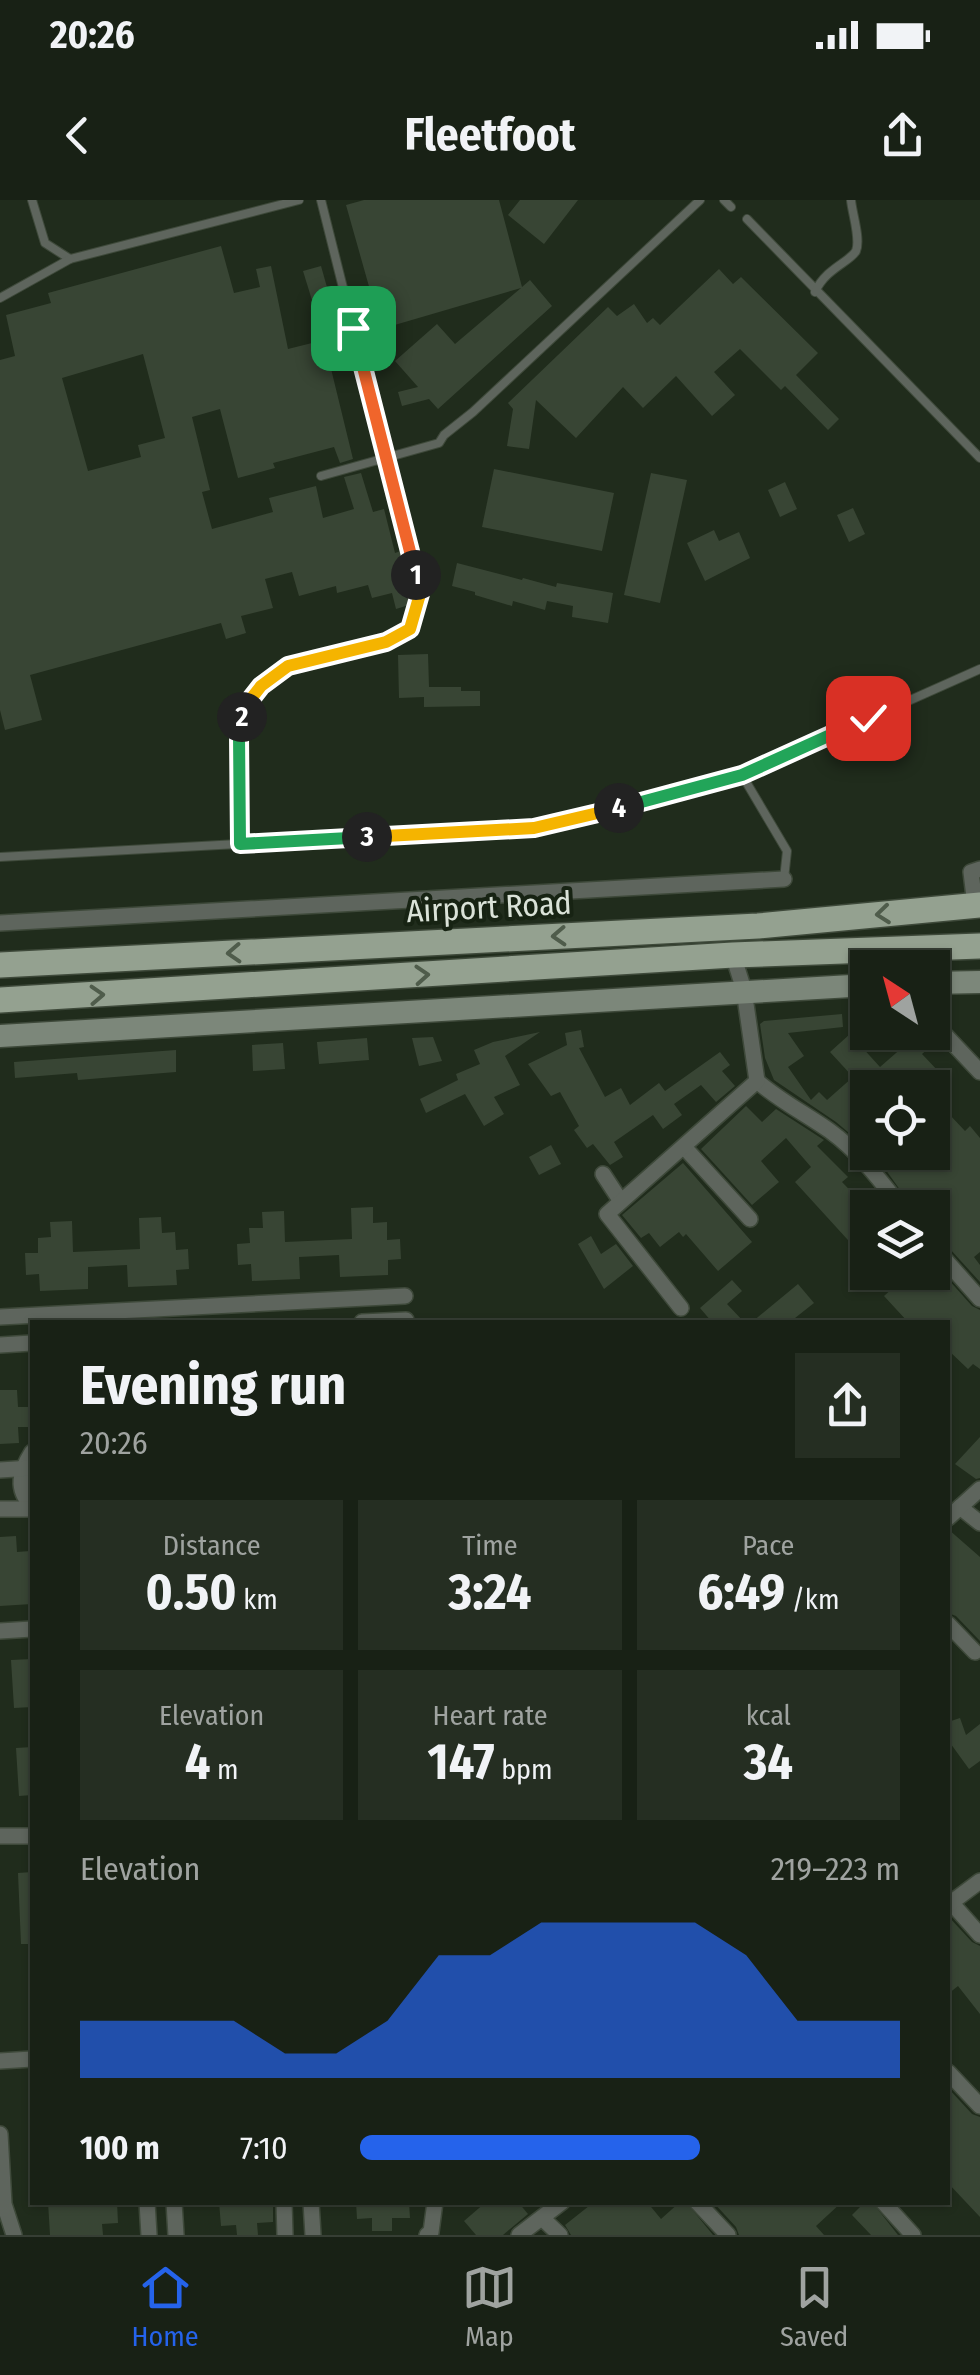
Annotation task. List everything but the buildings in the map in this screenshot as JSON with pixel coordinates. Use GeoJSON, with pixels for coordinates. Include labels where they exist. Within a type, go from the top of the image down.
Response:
{"type":"FeatureCollection","features":[{"type":"Feature","properties":{"kind":"main road","name":"Airport Road"},"geometry":{"type":"LineString","coordinates":[[0,965],[758,926],[977,905]]}},
{"type":"Feature","properties":{"kind":"main road","name":"Airport Road"},"geometry":{"type":"LineString","coordinates":[[0,1000],[732,955],[980,946]]}},
{"type":"Feature","properties":{"kind":"street"},"geometry":{"type":"LineString","coordinates":[[977,905],[971,872],[980,869]]}},
{"type":"Feature","properties":{"kind":"street"},"geometry":{"type":"LineString","coordinates":[[0,922],[784,879]]}},
{"type":"Feature","properties":{"kind":"street"},"geometry":{"type":"LineString","coordinates":[[732,955],[744,990],[757,1081],[831,1132],[860,1157],[887,1190]]}},
{"type":"Feature","properties":{"kind":"street"},"geometry":{"type":"LineString","coordinates":[[950,983],[980,982]]}},
{"type":"Feature","properties":{"kind":"street"},"geometry":{"type":"LineString","coordinates":[[0,1036],[850,987]]}},
{"type":"Feature","properties":{"kind":"street"},"geometry":{"type":"LineString","coordinates":[[143,993],[145,1028]]}},
{"type":"Feature","properties":{"kind":"street"},"geometry":{"type":"LineString","coordinates":[[950,1040],[980,1072]]}},
{"type":"Feature","properties":{"kind":"street"},"geometry":{"type":"LineString","coordinates":[[681,1308],[607,1214],[757,1081]]}},
{"type":"Feature","properties":{"kind":"street"},"geometry":{"type":"LineString","coordinates":[[685,1148],[750,1218]]}},
{"type":"Feature","properties":{"kind":"street"},"geometry":{"type":"LineString","coordinates":[[603,1174],[620,1200]]}},
{"type":"Feature","properties":{"kind":"street"},"geometry":{"type":"LineString","coordinates":[[950,1265],[980,1299]]}},
{"type":"Feature","properties":{"kind":"street"},"geometry":{"type":"LineString","coordinates":[[0,1317],[404,1296]]}},
{"type":"Feature","properties":{"kind":"street"},"geometry":{"type":"LineString","coordinates":[[247,1304],[248,1320]]}},
{"type":"Feature","properties":{"kind":"street"},"geometry":{"type":"LineString","coordinates":[[0,1345],[30,1343]]}},
{"type":"Feature","properties":{"kind":"street"},"geometry":{"type":"LineString","coordinates":[[0,1470],[27,1468],[21,1492],[30,1504]]}},
{"type":"Feature","properties":{"kind":"street"},"geometry":{"type":"LineString","coordinates":[[980,1489],[954,1513],[980,1523]]}},
{"type":"Feature","properties":{"kind":"street"},"geometry":{"type":"LineString","coordinates":[[0,1510],[30,1507]]}},
{"type":"Feature","properties":{"kind":"street"},"geometry":{"type":"LineString","coordinates":[[950,1626],[975,1652]]}},
{"type":"Feature","properties":{"kind":"street"},"geometry":{"type":"LineString","coordinates":[[0,1631],[30,1629]]}},
{"type":"Feature","properties":{"kind":"street"},"geometry":{"type":"LineString","coordinates":[[0,1836],[30,1836]]}},
{"type":"Feature","properties":{"kind":"street"},"geometry":{"type":"LineString","coordinates":[[950,1901],[980,1881]]}},
{"type":"Feature","properties":{"kind":"street"},"geometry":{"type":"LineString","coordinates":[[950,1903],[980,1935]]}},
{"type":"Feature","properties":{"kind":"street"},"geometry":{"type":"LineString","coordinates":[[0,2061],[30,2059]]}},
{"type":"Feature","properties":{"kind":"street"},"geometry":{"type":"LineString","coordinates":[[950,2074],[980,2106]]}},
{"type":"Feature","properties":{"kind":"street"},"geometry":{"type":"LineString","coordinates":[[0,2134],[4,2204],[14,2235]]}},
{"type":"Feature","properties":{"kind":"street"},"geometry":{"type":"LineString","coordinates":[[147,2205],[149,2235]]}},
{"type":"Feature","properties":{"kind":"street"},"geometry":{"type":"LineString","coordinates":[[174,2205],[176,2235]]}},
{"type":"Feature","properties":{"kind":"street"},"geometry":{"type":"LineString","coordinates":[[284,2205],[285,2235]]}},
{"type":"Feature","properties":{"kind":"street"},"geometry":{"type":"LineString","coordinates":[[312,2205],[313,2235]]}},
{"type":"Feature","properties":{"kind":"street"},"geometry":{"type":"LineString","coordinates":[[427,2235],[431,2232],[435,2205]]}},
{"type":"Feature","properties":{"kind":"street"},"geometry":{"type":"LineString","coordinates":[[519,2235],[558,2205]]}},
{"type":"Feature","properties":{"kind":"street"},"geometry":{"type":"LineString","coordinates":[[700,2205],[728,2235]]}},
{"type":"Feature","properties":{"kind":"street"},"geometry":{"type":"LineString","coordinates":[[886,2205],[913,2235]]}},
{"type":"Feature","properties":{"kind":"street"},"geometry":{"type":"LineString","coordinates":[[542,2218],[560,2235]]}},
{"type":"Feature","properties":{"kind":"lane"},"geometry":{"type":"LineString","coordinates":[[32,200],[44,243],[70,259]]}},
{"type":"Feature","properties":{"kind":"lane"},"geometry":{"type":"LineString","coordinates":[[0,298],[70,259],[299,200]]}},
{"type":"Feature","properties":{"kind":"lane"},"geometry":{"type":"LineString","coordinates":[[240,844],[239,735],[243,709],[261,686],[288,666],[386,642],[410,629],[420,594],[321,200]]}},
{"type":"Feature","properties":{"kind":"lane"},"geometry":{"type":"LineString","coordinates":[[321,476],[440,443],[444,434],[473,412],[700,200]]}},
{"type":"Feature","properties":{"kind":"lane"},"geometry":{"type":"LineString","coordinates":[[815,292],[832,268],[854,254],[857,246],[851,200]]}},
{"type":"Feature","properties":{"kind":"lane"},"geometry":{"type":"LineString","coordinates":[[747,220],[980,458]]}},
{"type":"Feature","properties":{"kind":"lane"},"geometry":{"type":"LineString","coordinates":[[0,857],[534,828],[665,798],[742,775],[980,669]]}},
{"type":"Feature","properties":{"kind":"lane"},"geometry":{"type":"LineString","coordinates":[[742,775],[787,851],[784,879]]}},
{"type":"Feature","properties":{"kind":"route"},"geometry":{"type":"LineString","coordinates":[[353,328],[420,594],[410,629],[386,642],[288,666],[261,686],[243,709],[239,735],[240,844],[534,828],[665,798],[742,775],[868,718]]}}]}
